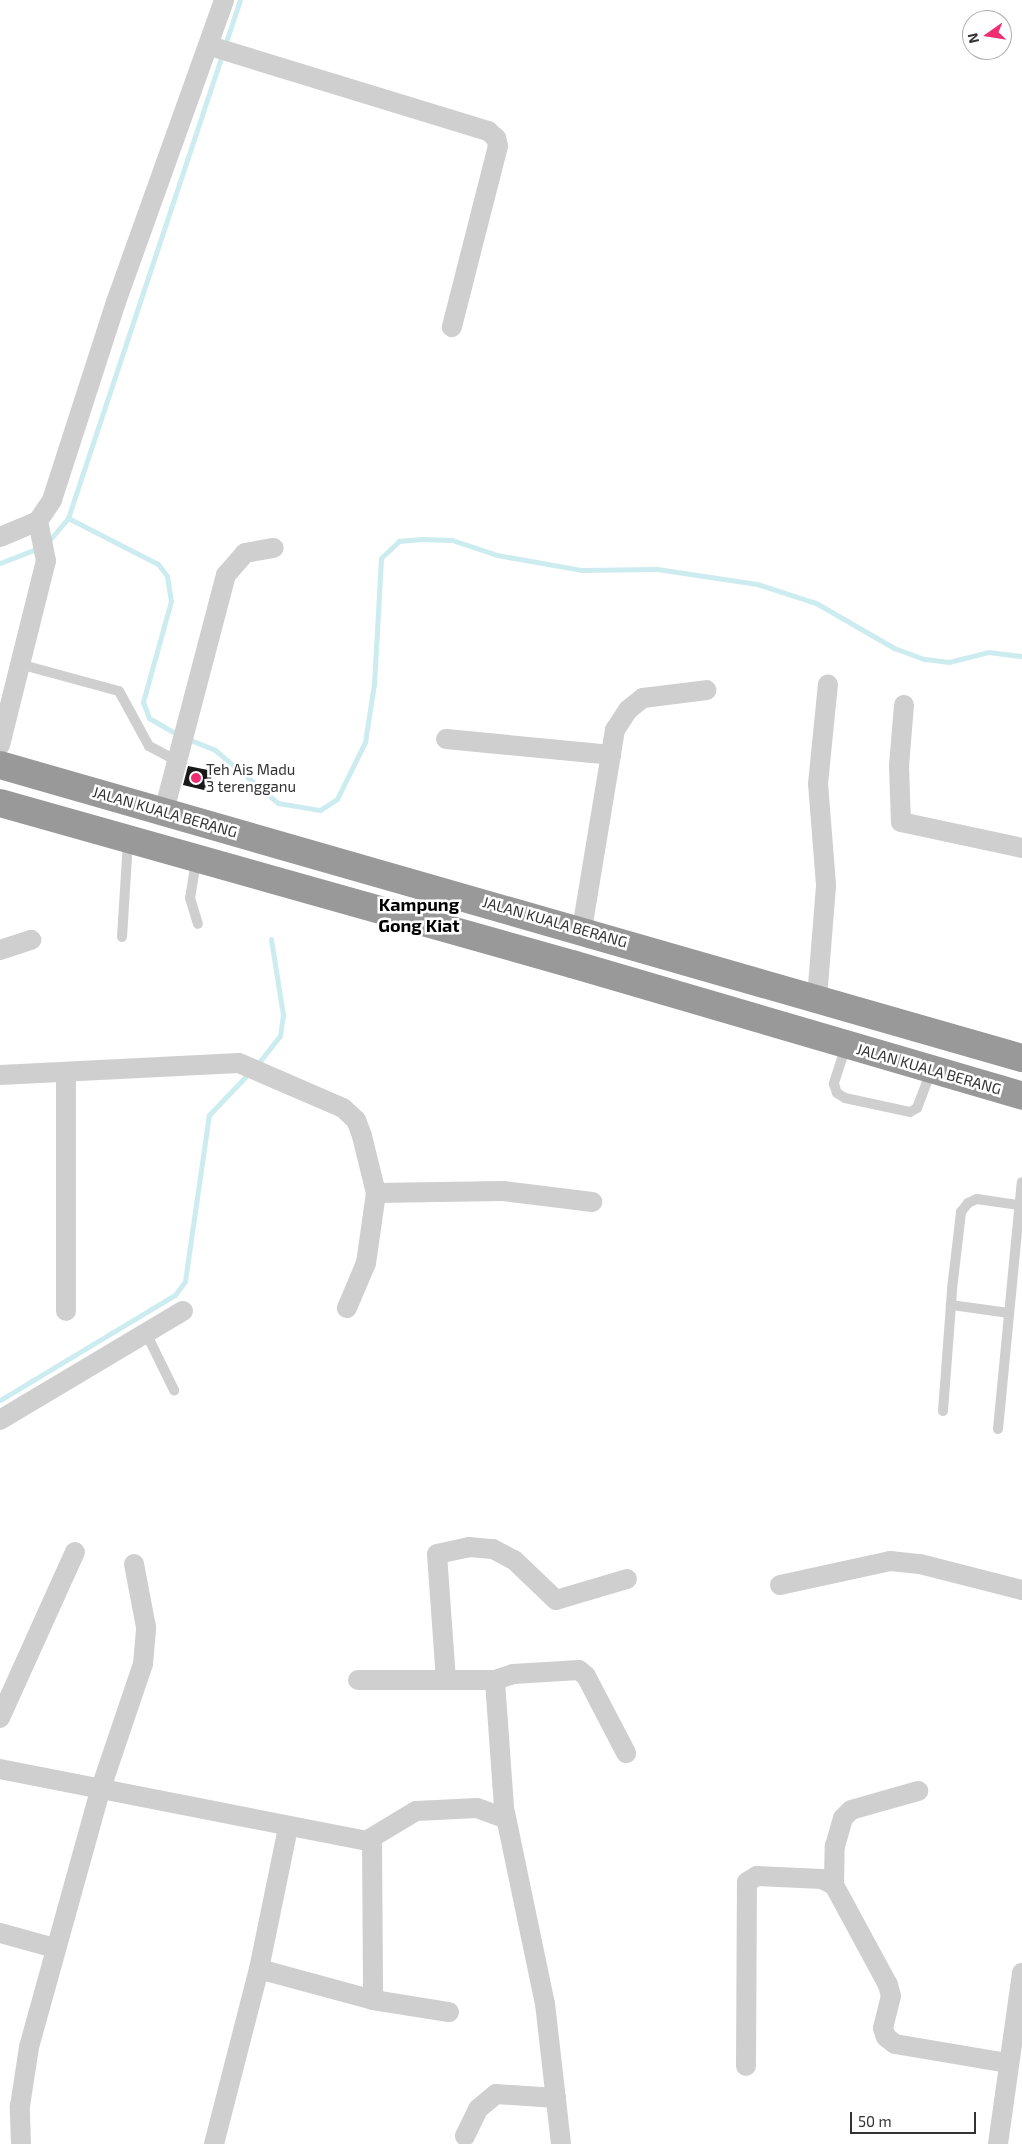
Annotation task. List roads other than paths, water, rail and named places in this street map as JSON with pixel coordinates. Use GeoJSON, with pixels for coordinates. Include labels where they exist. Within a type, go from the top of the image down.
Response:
{"type":"FeatureCollection","features":[{"type":"Feature","properties":{"kind":"highway","name":"JALAN KUALA BERANG"},"geometry":{"type":"LineString","coordinates":[[0,765],[582,929],[1022,1058]]}},
{"type":"Feature","properties":{"kind":"highway","name":"JALAN KUALA BERANG"},"geometry":{"type":"LineString","coordinates":[[0,803],[196,861],[572,964],[1022,1096]]}},
{"type":"Feature","properties":{"kind":"highway"},"geometry":{"type":"LineString","coordinates":[[817,998],[816,1020],[842,1044]]}},
{"type":"Feature","properties":{"kind":"street"},"geometry":{"type":"LineString","coordinates":[[0,745],[23,664],[46,561],[40,525],[52,500],[116,302],[214,47],[224,0]]}},
{"type":"Feature","properties":{"kind":"street"},"geometry":{"type":"LineString","coordinates":[[214,47],[488,131],[496,138],[498,146],[452,327]]}},
{"type":"Feature","properties":{"kind":"street"},"geometry":{"type":"LineString","coordinates":[[0,538],[40,525]]}},
{"type":"Feature","properties":{"kind":"street"},"geometry":{"type":"LineString","coordinates":[[164,811],[226,575],[245,553],[274,548]]}},
{"type":"Feature","properties":{"kind":"street"},"geometry":{"type":"LineString","coordinates":[[817,998],[826,885],[818,784],[828,684]]}},
{"type":"Feature","properties":{"kind":"street"},"geometry":{"type":"LineString","coordinates":[[582,929],[615,730],[635,703],[653,695],[707,690]]}},
{"type":"Feature","properties":{"kind":"street"},"geometry":{"type":"LineString","coordinates":[[904,705],[899,766],[901,822],[1022,848]]}},
{"type":"Feature","properties":{"kind":"street"},"geometry":{"type":"LineString","coordinates":[[446,739],[611,755]]}},
{"type":"Feature","properties":{"kind":"street"},"geometry":{"type":"LineString","coordinates":[[0,950],[31,940]]}},
{"type":"Feature","properties":{"kind":"street"},"geometry":{"type":"LineString","coordinates":[[0,1075],[239,1063],[343,1108],[356,1120],[376,1193],[366,1263],[347,1308]]}},
{"type":"Feature","properties":{"kind":"street"},"geometry":{"type":"LineString","coordinates":[[66,1072],[66,1311]]}},
{"type":"Feature","properties":{"kind":"street"},"geometry":{"type":"LineString","coordinates":[[376,1193],[503,1191],[592,1202]]}},
{"type":"Feature","properties":{"kind":"street"},"geometry":{"type":"LineString","coordinates":[[0,1420],[183,1310]]}},
{"type":"Feature","properties":{"kind":"street"},"geometry":{"type":"LineString","coordinates":[[446,1680],[437,1554],[469,1547],[493,1549],[514,1560],[556,1600],[627,1579]]}},
{"type":"Feature","properties":{"kind":"street"},"geometry":{"type":"LineString","coordinates":[[0,1718],[75,1552]]}},
{"type":"Feature","properties":{"kind":"street"},"geometry":{"type":"LineString","coordinates":[[780,1585],[890,1562],[920,1564],[1022,1590]]}},
{"type":"Feature","properties":{"kind":"street"},"geometry":{"type":"LineString","coordinates":[[22,2144],[22,2078],[55,1948],[101,1788],[145,1656],[144,1605],[134,1564]]}},
{"type":"Feature","properties":{"kind":"street"},"geometry":{"type":"LineString","coordinates":[[358,1680],[495,1680],[513,1674],[579,1670],[586,1676],[626,1753]]}},
{"type":"Feature","properties":{"kind":"street"},"geometry":{"type":"LineString","coordinates":[[495,1680],[505,1818],[545,2004],[561,2144]]}},
{"type":"Feature","properties":{"kind":"street"},"geometry":{"type":"LineString","coordinates":[[0,1769],[101,1788],[288,1828],[372,1841],[399,1818],[416,1811],[477,1808],[505,1818]]}},
{"type":"Feature","properties":{"kind":"street"},"geometry":{"type":"LineString","coordinates":[[918,1791],[851,1810],[843,1818],[835,1846],[834,1885],[888,1985],[891,1996],[883,2028],[886,2037],[895,2044],[1007,2063]]}},
{"type":"Feature","properties":{"kind":"street"},"geometry":{"type":"LineString","coordinates":[[214,2144],[259,1969],[288,1828]]}},
{"type":"Feature","properties":{"kind":"street"},"geometry":{"type":"LineString","coordinates":[[372,1841],[374,2000]]}},
{"type":"Feature","properties":{"kind":"street"},"geometry":{"type":"LineString","coordinates":[[746,2066],[747,1882],[757,1876],[822,1879],[834,1885]]}},
{"type":"Feature","properties":{"kind":"street"},"geometry":{"type":"LineString","coordinates":[[0,1933],[55,1948]]}},
{"type":"Feature","properties":{"kind":"street"},"geometry":{"type":"LineString","coordinates":[[259,1969],[374,2000],[449,2012]]}},
{"type":"Feature","properties":{"kind":"street"},"geometry":{"type":"LineString","coordinates":[[998,2144],[1007,2063],[1018,2021],[1022,1973]]}},
{"type":"Feature","properties":{"kind":"street"},"geometry":{"type":"LineString","coordinates":[[465,2136],[478,2109],[496,2094],[556,2098]]}},
{"type":"Feature","properties":{"kind":"lane"},"geometry":{"type":"LineString","coordinates":[[23,664],[119,691],[149,746],[179,753]]}},
{"type":"Feature","properties":{"kind":"lane"},"geometry":{"type":"LineString","coordinates":[[122,937],[128,841]]}},
{"type":"Feature","properties":{"kind":"lane"},"geometry":{"type":"LineString","coordinates":[[196,861],[190,898],[198,924]]}},
{"type":"Feature","properties":{"kind":"lane"},"geometry":{"type":"LineString","coordinates":[[842,1044],[834,1084],[837,1093],[845,1098],[910,1112],[921,1100],[931,1070]]}},
{"type":"Feature","properties":{"kind":"lane"},"geometry":{"type":"LineString","coordinates":[[998,1429],[1018,1205],[1022,1182]]}},
{"type":"Feature","properties":{"kind":"lane"},"geometry":{"type":"LineString","coordinates":[[943,1412],[951,1305],[961,1212],[968,1203],[977,1199],[1018,1205]]}},
{"type":"Feature","properties":{"kind":"lane"},"geometry":{"type":"LineString","coordinates":[[951,1305],[1009,1313]]}},
{"type":"Feature","properties":{"kind":"lane"},"geometry":{"type":"LineString","coordinates":[[146,1333],[174,1390]]}},
{"type":"Feature","properties":{"kind":"waterway"},"geometry":{"type":"LineString","coordinates":[[225,45],[240,0]]}},
{"type":"Feature","properties":{"kind":"waterway"},"geometry":{"type":"LineString","coordinates":[[48,542],[68,518],[223,53]]}},
{"type":"Feature","properties":{"kind":"waterway"},"geometry":{"type":"LineString","coordinates":[[68,518],[158,564],[167,576],[171,601],[143,702],[149,718],[180,736]]}},
{"type":"Feature","properties":{"kind":"waterway"},"geometry":{"type":"LineString","coordinates":[[188,739],[215,750],[278,803],[320,810],[337,799],[365,742],[374,684],[381,558],[399,541],[420,539],[452,540],[497,555],[581,570],[657,569],[757,584],[816,603],[894,648],[925,659],[949,662],[988,652],[1022,656]]}},
{"type":"Feature","properties":{"kind":"waterway"},"geometry":{"type":"LineString","coordinates":[[0,563],[39,548]]}},
{"type":"Feature","properties":{"kind":"waterway"},"geometry":{"type":"LineString","coordinates":[[257,1065],[280,1036],[283,1015],[271,939]]}},
{"type":"Feature","properties":{"kind":"waterway"},"geometry":{"type":"LineString","coordinates":[[0,1400],[175,1295],[185,1281],[209,1115],[249,1073]]}},
{"type":"Feature","properties":{"kind":"place","name":"Teh Ais Madu 3 terengganu"},"geometry":{"type":"Point","coordinates":[196,778]}},
{"type":"Feature","properties":{"kind":"district","name":"Kampung Gong Kiat"},"geometry":{"type":"Point","coordinates":[419,915]}}]}
